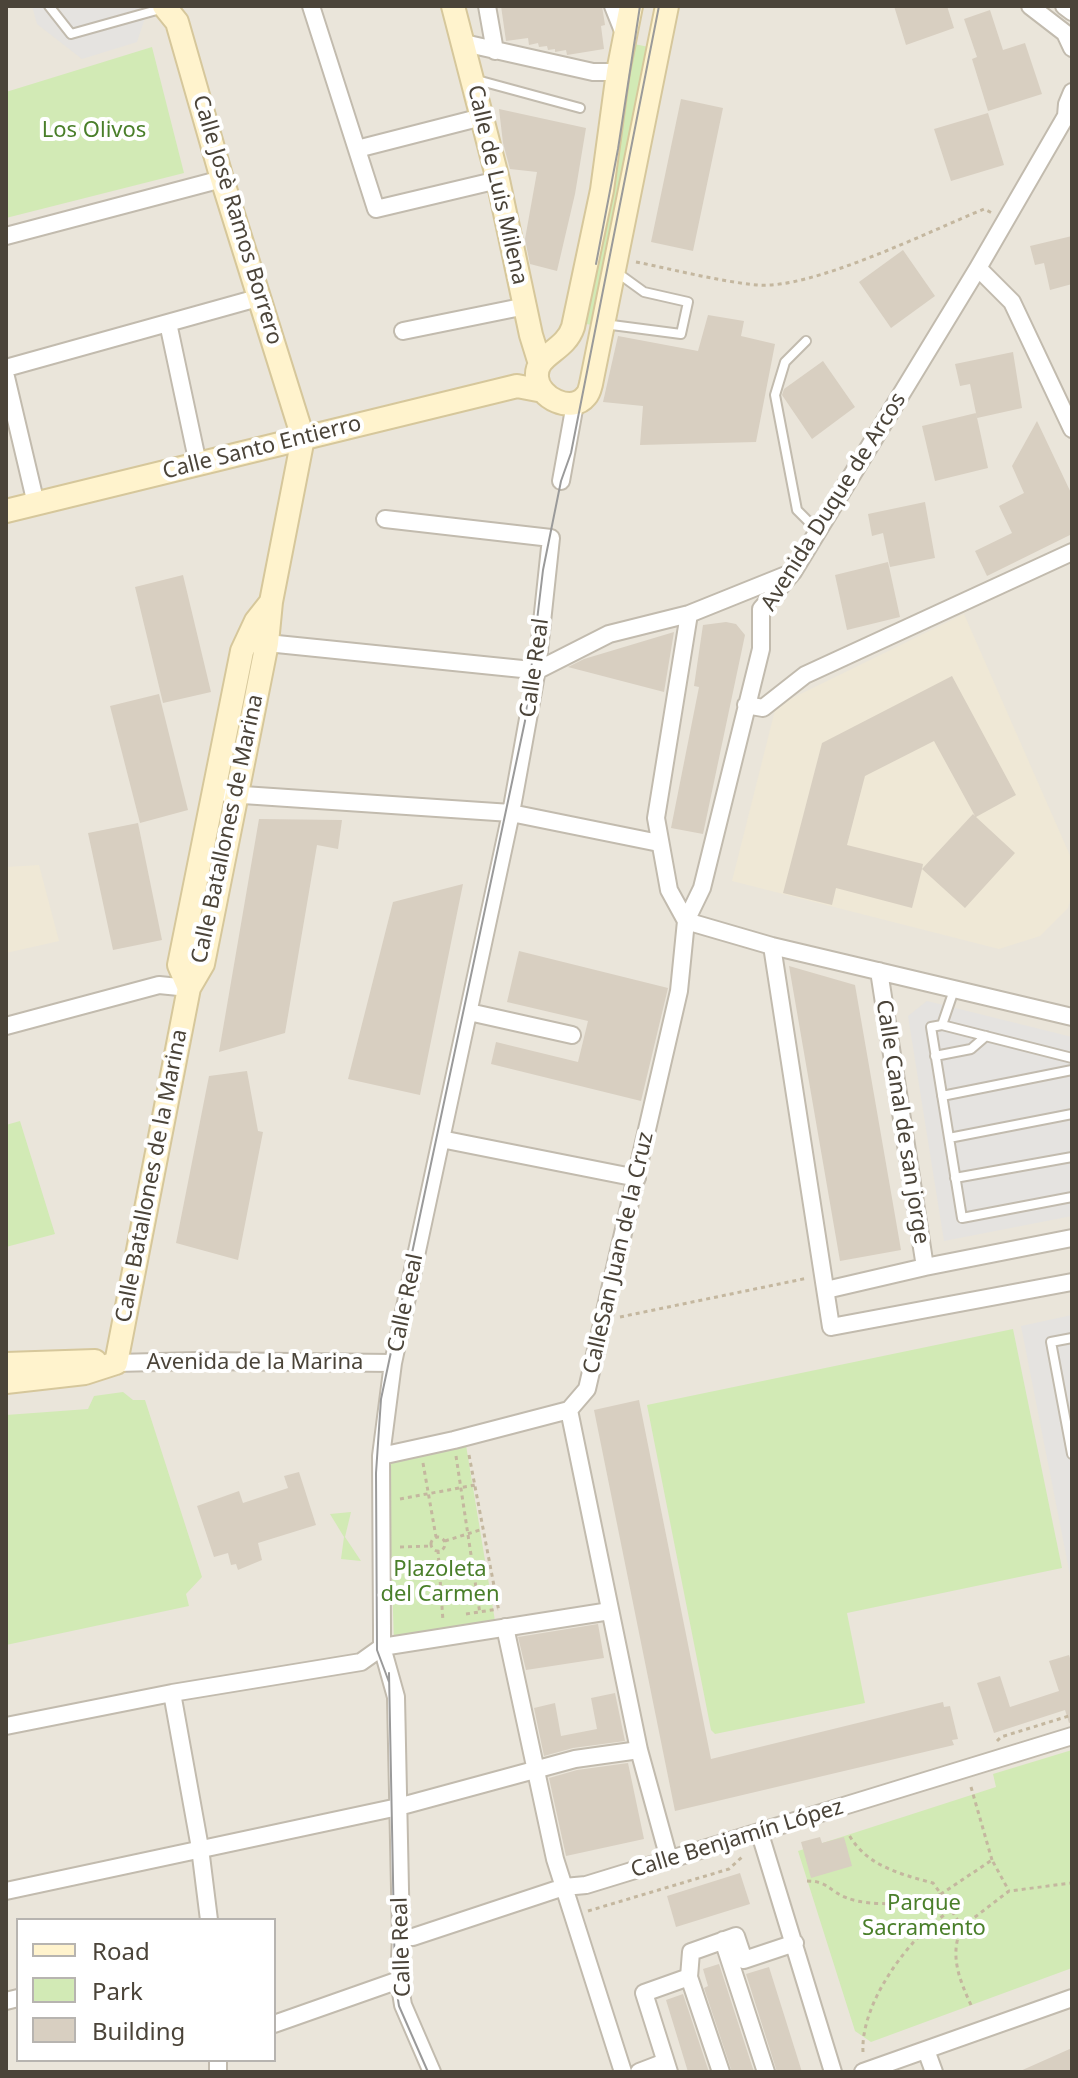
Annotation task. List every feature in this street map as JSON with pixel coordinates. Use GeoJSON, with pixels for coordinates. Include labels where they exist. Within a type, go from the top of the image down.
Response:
{"type":"FeatureCollection","features":[{"type":"Feature","properties":{"kind":"street","name":"Calle Josè Ramos Borrero"},"geometry":{"type":"LineString","coordinates":[[167,6],[177,22],[222,179],[303,438]]}},
{"type":"Feature","properties":{"kind":"street"},"geometry":{"type":"LineString","coordinates":[[311,6],[376,209],[498,180]]}},
{"type":"Feature","properties":{"kind":"street","name":"Calle de Luis Milena"},"geometry":{"type":"LineString","coordinates":[[453,6],[498,180],[531,335],[543,370]]}},
{"type":"Feature","properties":{"kind":"street"},"geometry":{"type":"LineString","coordinates":[[487,6],[495,51]]}},
{"type":"Feature","properties":{"kind":"street"},"geometry":{"type":"LineString","coordinates":[[613,6],[625,36]]}},
{"type":"Feature","properties":{"kind":"street"},"geometry":{"type":"LineString","coordinates":[[631,6],[618,72],[602,190],[573,327],[567,341],[543,370],[558,403],[575,404],[586,396],[591,384],[667,6]]}},
{"type":"Feature","properties":{"kind":"street"},"geometry":{"type":"LineString","coordinates":[[1030,6],[1065,33],[1072,48],[1072,60]]}},
{"type":"Feature","properties":{"kind":"street"},"geometry":{"type":"LineString","coordinates":[[1064,6],[1072,12]]}},
{"type":"Feature","properties":{"kind":"street"},"geometry":{"type":"LineString","coordinates":[[464,43],[593,72],[618,72]]}},
{"type":"Feature","properties":{"kind":"street","name":"Avenida Duque de Arcos"},"geometry":{"type":"LineString","coordinates":[[686,921],[702,888],[761,649],[761,609],[793,572],[978,268],[1069,114],[1067,104],[1072,92]]}},
{"type":"Feature","properties":{"kind":"street"},"geometry":{"type":"LineString","coordinates":[[357,149],[482,117]]}},
{"type":"Feature","properties":{"kind":"street"},"geometry":{"type":"LineString","coordinates":[[6,236],[222,179]]}},
{"type":"Feature","properties":{"kind":"street"},"geometry":{"type":"LineString","coordinates":[[978,268],[1012,302],[1072,428]]}},
{"type":"Feature","properties":{"kind":"street"},"geometry":{"type":"LineString","coordinates":[[6,368],[261,297]]}},
{"type":"Feature","properties":{"kind":"street"},"geometry":{"type":"LineString","coordinates":[[403,331],[526,306]]}},
{"type":"Feature","properties":{"kind":"street"},"geometry":{"type":"LineString","coordinates":[[168,323],[198,464]]}},
{"type":"Feature","properties":{"kind":"street","name":"Calle Santo Entierro"},"geometry":{"type":"LineString","coordinates":[[6,511],[517,386],[543,370]]}},
{"type":"Feature","properties":{"kind":"street"},"geometry":{"type":"LineString","coordinates":[[6,377],[36,504]]}},
{"type":"Feature","properties":{"kind":"street"},"geometry":{"type":"LineString","coordinates":[[561,481],[575,404]]}},
{"type":"Feature","properties":{"kind":"street"},"geometry":{"type":"LineString","coordinates":[[271,602],[303,438]]}},
{"type":"Feature","properties":{"kind":"street","name":"Calle Real"},"geometry":{"type":"LineString","coordinates":[[385,519],[551,538],[537,669],[511,813],[393,1363],[381,1456],[382,1647],[396,1697],[394,1808],[401,1937],[399,1980],[403,2005],[432,2072]]}},
{"type":"Feature","properties":{"kind":"street"},"geometry":{"type":"LineString","coordinates":[[746,705],[763,708],[805,675],[1072,552]]}},
{"type":"Feature","properties":{"kind":"street"},"geometry":{"type":"LineString","coordinates":[[242,651],[267,643],[537,669],[609,634],[689,614],[793,572]]}},
{"type":"Feature","properties":{"kind":"street","name":"Calle Batallones de Marina"},"geometry":{"type":"LineString","coordinates":[[189,988],[179,965],[267,643],[271,602]]}},
{"type":"Feature","properties":{"kind":"street","name":"Calle Batallones de Marina"},"geometry":{"type":"LineString","coordinates":[[225,793],[242,651],[256,621],[271,602]]}},
{"type":"Feature","properties":{"kind":"street"},"geometry":{"type":"LineString","coordinates":[[689,614],[656,818],[669,890],[686,921],[772,946],[1072,1017]]}},
{"type":"Feature","properties":{"kind":"street"},"geometry":{"type":"LineString","coordinates":[[225,793],[511,813],[659,843]]}},
{"type":"Feature","properties":{"kind":"street","name":"CalleSan Juan de la Cruz"},"geometry":{"type":"LineString","coordinates":[[569,1410],[587,1389],[679,991],[686,921]]}},
{"type":"Feature","properties":{"kind":"street"},"geometry":{"type":"LineString","coordinates":[[772,946],[831,1327],[1072,1282]]}},
{"type":"Feature","properties":{"kind":"street","name":"Calle Canal de san jorge"},"geometry":{"type":"LineString","coordinates":[[825,1282],[925,1267],[879,971]]}},
{"type":"Feature","properties":{"kind":"street"},"geometry":{"type":"LineString","coordinates":[[6,1026],[159,985],[189,988]]}},
{"type":"Feature","properties":{"kind":"street","name":"Calle Batallones de la Marina"},"geometry":{"type":"LineString","coordinates":[[116,1363],[189,988]]}},
{"type":"Feature","properties":{"kind":"street"},"geometry":{"type":"LineString","coordinates":[[469,1012],[572,1035]]}},
{"type":"Feature","properties":{"kind":"street"},"geometry":{"type":"LineString","coordinates":[[441,1139],[637,1178]]}},
{"type":"Feature","properties":{"kind":"street"},"geometry":{"type":"LineString","coordinates":[[925,1267],[1072,1238]]}},
{"type":"Feature","properties":{"kind":"street","name":"Avenida de la Marina"},"geometry":{"type":"LineString","coordinates":[[6,1364],[84,1359],[116,1363],[393,1363]]}},
{"type":"Feature","properties":{"kind":"street","name":"Avenida de la Marina"},"geometry":{"type":"LineString","coordinates":[[6,1382],[85,1373],[116,1363]]}},
{"type":"Feature","properties":{"kind":"street"},"geometry":{"type":"LineString","coordinates":[[381,1456],[569,1410],[639,1750],[669,1859]]}},
{"type":"Feature","properties":{"kind":"street"},"geometry":{"type":"LineString","coordinates":[[6,1726],[172,1693],[361,1662],[382,1647],[610,1611]]}},
{"type":"Feature","properties":{"kind":"street"},"geometry":{"type":"LineString","coordinates":[[505,1627],[555,1859],[623,2072]]}},
{"type":"Feature","properties":{"kind":"street"},"geometry":{"type":"LineString","coordinates":[[172,1693],[200,1848],[209,1918]]}},
{"type":"Feature","properties":{"kind":"street","name":"Calle Benjamín López"},"geometry":{"type":"LineString","coordinates":[[401,1937],[413,1937],[564,1887],[586,1885],[760,1834],[1072,1736]]}},
{"type":"Feature","properties":{"kind":"street"},"geometry":{"type":"LineString","coordinates":[[6,1891],[394,1808],[575,1759],[639,1750]]}},
{"type":"Feature","properties":{"kind":"street"},"geometry":{"type":"LineString","coordinates":[[760,1834],[833,2072]]}},
{"type":"Feature","properties":{"kind":"street"},"geometry":{"type":"LineString","coordinates":[[721,2072],[689,1977],[691,1952],[736,1936],[744,1960],[795,1943]]}},
{"type":"Feature","properties":{"kind":"street"},"geometry":{"type":"LineString","coordinates":[[723,1940],[766,2072]]}},
{"type":"Feature","properties":{"kind":"street"},"geometry":{"type":"LineString","coordinates":[[639,2072],[667,2067],[644,1993],[689,1977]]}},
{"type":"Feature","properties":{"kind":"street"},"geometry":{"type":"LineString","coordinates":[[276,2023],[399,1980]]}},
{"type":"Feature","properties":{"kind":"street"},"geometry":{"type":"LineString","coordinates":[[864,2072],[1072,1998]]}},
{"type":"Feature","properties":{"kind":"street"},"geometry":{"type":"LineString","coordinates":[[926,2050],[934,2072]]}},
{"type":"Feature","properties":{"kind":"lane"},"geometry":{"type":"LineString","coordinates":[[49,6],[71,34],[167,6]]}},
{"type":"Feature","properties":{"kind":"lane"},"geometry":{"type":"LineString","coordinates":[[473,79],[580,108]]}},
{"type":"Feature","properties":{"kind":"lane"},"geometry":{"type":"LineString","coordinates":[[603,324],[681,334],[688,302],[644,292],[615,264]]}},
{"type":"Feature","properties":{"kind":"lane"},"geometry":{"type":"LineString","coordinates":[[806,341],[785,362],[775,395],[797,510],[818,531]]}},
{"type":"Feature","properties":{"kind":"lane"},"geometry":{"type":"LineString","coordinates":[[942,1025],[955,989]]}},
{"type":"Feature","properties":{"kind":"lane"},"geometry":{"type":"LineString","coordinates":[[1072,1058],[942,1025],[931,1027],[962,1218],[1072,1197]]}},
{"type":"Feature","properties":{"kind":"lane"},"geometry":{"type":"LineString","coordinates":[[935,1056],[971,1049],[986,1036]]}},
{"type":"Feature","properties":{"kind":"lane"},"geometry":{"type":"LineString","coordinates":[[942,1096],[1072,1070]]}},
{"type":"Feature","properties":{"kind":"lane"},"geometry":{"type":"LineString","coordinates":[[949,1138],[1072,1114]]}},
{"type":"Feature","properties":{"kind":"lane"},"geometry":{"type":"LineString","coordinates":[[955,1178],[1072,1157]]}},
{"type":"Feature","properties":{"kind":"lane"},"geometry":{"type":"LineString","coordinates":[[1072,1338],[1051,1342],[1072,1454]]}},
{"type":"Feature","properties":{"kind":"path"},"geometry":{"type":"LineString","coordinates":[[615,264],[760,285],[802,280],[984,209],[1006,220]]}},
{"type":"Feature","properties":{"kind":"path"},"geometry":{"type":"LineString","coordinates":[[603,1321],[825,1282]]}},
{"type":"Feature","properties":{"kind":"path"},"geometry":{"type":"LineString","coordinates":[[460,1439],[475,1485],[498,1609],[505,1627]]}},
{"type":"Feature","properties":{"kind":"path"},"geometry":{"type":"LineString","coordinates":[[460,1439],[461,1487],[482,1630]]}},
{"type":"Feature","properties":{"kind":"path"},"geometry":{"type":"LineString","coordinates":[[421,1448],[436,1537]]}},
{"type":"Feature","properties":{"kind":"path"},"geometry":{"type":"LineString","coordinates":[[381,1504],[475,1485]]}},
{"type":"Feature","properties":{"kind":"path"},"geometry":{"type":"LineString","coordinates":[[436,1537],[444,1541],[483,1529]]}},
{"type":"Feature","properties":{"kind":"path"},"geometry":{"type":"LineString","coordinates":[[432,1546],[436,1537]]}},
{"type":"Feature","properties":{"kind":"path"},"geometry":{"type":"LineString","coordinates":[[438,1550],[443,1547],[444,1541]]}},
{"type":"Feature","properties":{"kind":"path"},"geometry":{"type":"LineString","coordinates":[[381,1548],[432,1546],[438,1550]]}},
{"type":"Feature","properties":{"kind":"path"},"geometry":{"type":"LineString","coordinates":[[438,1550],[444,1636]]}},
{"type":"Feature","properties":{"kind":"path"},"geometry":{"type":"LineString","coordinates":[[966,1770],[992,1860],[1009,1891]]}},
{"type":"Feature","properties":{"kind":"path"},"geometry":{"type":"LineString","coordinates":[[849,1835],[857,1849],[879,1865],[933,1883],[962,1927]]}},
{"type":"Feature","properties":{"kind":"path"},"geometry":{"type":"LineString","coordinates":[[807,1881],[822,1881],[842,1896],[872,1903],[928,1900],[992,1860]]}},
{"type":"Feature","properties":{"kind":"path"},"geometry":{"type":"LineString","coordinates":[[971,2005],[954,1957],[955,1941],[962,1927],[1009,1891],[1072,1883]]}},
{"type":"Feature","properties":{"kind":"path"},"geometry":{"type":"LineString","coordinates":[[864,2072],[863,2036],[877,1997],[914,1941],[950,1910]]}},
{"type":"Feature","properties":{"kind":"shaded area"},"geometry":{"type":"Polygon","coordinates":[[[6,6],[1072,6],[1072,2072],[6,2072],[6,6]]]}},
{"type":"Feature","properties":{"kind":"shaded area"},"geometry":{"type":"Polygon","coordinates":[[[32,6],[146,6],[148,9],[137,42],[82,59],[37,24],[32,6]]]}},
{"type":"Feature","properties":{"kind":"shaded area"},"geometry":{"type":"Polygon","coordinates":[[[964,614],[1072,860],[1072,894],[1068,908],[1040,936],[999,949],[732,881],[776,706],[964,614]]]}},
{"type":"Feature","properties":{"kind":"shaded area"},"geometry":{"type":"Polygon","coordinates":[[[39,865],[59,941],[6,953],[6,867],[39,865]]]}},
{"type":"Feature","properties":{"kind":"shaded area"},"geometry":{"type":"Polygon","coordinates":[[[927,1001],[1072,1037],[1072,1216],[944,1241],[908,1016],[927,1001]]]}},
{"type":"Feature","properties":{"kind":"shaded area"},"geometry":{"type":"Polygon","coordinates":[[[1072,1315],[1072,1585],[1021,1326],[1072,1315]]]}},
{"type":"Feature","properties":{"kind":"green space"},"geometry":{"type":"Polygon","coordinates":[[[629,43],[654,48],[600,326],[579,323],[629,43]]]}},
{"type":"Feature","properties":{"kind":"green space","name":"Los Olivos"},"geometry":{"type":"Polygon","coordinates":[[[152,47],[184,173],[6,218],[6,92],[152,47]]]}},
{"type":"Feature","properties":{"kind":"green space"},"geometry":{"type":"Polygon","coordinates":[[[20,1121],[55,1234],[6,1247],[6,1125],[20,1121]]]}},
{"type":"Feature","properties":{"kind":"green space"},"geometry":{"type":"Polygon","coordinates":[[[1013,1329],[1062,1568],[847,1613],[865,1703],[715,1734],[711,1730],[647,1405],[1013,1329]]]}},
{"type":"Feature","properties":{"kind":"green space"},"geometry":{"type":"Polygon","coordinates":[[[123,1392],[133,1400],[145,1400],[202,1577],[186,1594],[189,1606],[6,1645],[6,1415],[88,1409],[94,1396],[123,1392]]]}},
{"type":"Feature","properties":{"kind":"green space","name":"Plazoleta del Carmen"},"geometry":{"type":"Polygon","coordinates":[[[465,1439],[495,1621],[394,1642],[388,1458],[465,1439]]]}},
{"type":"Feature","properties":{"kind":"green space"},"geometry":{"type":"Polygon","coordinates":[[[351,1512],[345,1537],[361,1561],[341,1559],[344,1537],[330,1514],[351,1512]]]}},
{"type":"Feature","properties":{"kind":"green space","name":"Parque Sacramento"},"geometry":{"type":"Polygon","coordinates":[[[1072,1750],[1072,1968],[871,2042],[855,2031],[798,1851],[996,1787],[993,1774],[1072,1750]]]}},
{"type":"Feature","properties":{"kind":"building"},"geometry":{"type":"Polygon","coordinates":[[[501,6],[602,6],[604,49],[567,55],[566,50],[555,52],[555,49],[548,50],[547,46],[539,47],[538,43],[529,45],[528,38],[506,41],[501,6]]]}},
{"type":"Feature","properties":{"kind":"building"},"geometry":{"type":"Polygon","coordinates":[[[894,6],[947,6],[954,28],[906,45],[894,6]]]}},
{"type":"Feature","properties":{"kind":"building"},"geometry":{"type":"Polygon","coordinates":[[[990,10],[1003,50],[1025,43],[1042,94],[988,111],[972,59],[977,57],[964,19],[990,10]]]}},
{"type":"Feature","properties":{"kind":"building"},"geometry":{"type":"Polygon","coordinates":[[[681,99],[723,108],[693,251],[651,242],[681,99]]]}},
{"type":"Feature","properties":{"kind":"building"},"geometry":{"type":"Polygon","coordinates":[[[499,109],[586,128],[557,271],[530,264],[525,239],[537,172],[510,169],[499,109]]]}},
{"type":"Feature","properties":{"kind":"building"},"geometry":{"type":"Polygon","coordinates":[[[988,113],[1004,165],[951,181],[934,129],[988,113]]]}},
{"type":"Feature","properties":{"kind":"building"},"geometry":{"type":"Polygon","coordinates":[[[1072,236],[1072,284],[1050,290],[1044,263],[1035,265],[1030,246],[1072,236]]]}},
{"type":"Feature","properties":{"kind":"building"},"geometry":{"type":"Polygon","coordinates":[[[903,250],[935,296],[891,328],[859,282],[903,250]]]}},
{"type":"Feature","properties":{"kind":"building"},"geometry":{"type":"Polygon","coordinates":[[[708,315],[744,321],[741,336],[775,344],[756,442],[640,445],[643,406],[603,402],[618,336],[698,351],[708,315]]]}},
{"type":"Feature","properties":{"kind":"building"},"geometry":{"type":"Polygon","coordinates":[[[1013,352],[1022,408],[977,418],[970,384],[960,386],[955,364],[1013,352]]]}},
{"type":"Feature","properties":{"kind":"building"},"geometry":{"type":"Polygon","coordinates":[[[823,361],[855,407],[812,439],[782,395],[784,389],[823,361]]]}},
{"type":"Feature","properties":{"kind":"building"},"geometry":{"type":"Polygon","coordinates":[[[976,413],[988,468],[935,481],[922,426],[976,413]]]}},
{"type":"Feature","properties":{"kind":"building"},"geometry":{"type":"Polygon","coordinates":[[[1037,421],[1072,495],[1072,534],[987,576],[975,551],[1012,533],[999,506],[1024,493],[1012,466],[1037,421]]]}},
{"type":"Feature","properties":{"kind":"building"},"geometry":{"type":"Polygon","coordinates":[[[925,502],[935,558],[890,567],[883,533],[872,536],[868,514],[925,502]]]}},
{"type":"Feature","properties":{"kind":"building"},"geometry":{"type":"Polygon","coordinates":[[[888,562],[900,617],[847,630],[835,575],[888,562]]]}},
{"type":"Feature","properties":{"kind":"building"},"geometry":{"type":"Polygon","coordinates":[[[183,575],[211,692],[163,703],[135,587],[183,575]]]}},
{"type":"Feature","properties":{"kind":"building"},"geometry":{"type":"Polygon","coordinates":[[[736,624],[745,635],[703,834],[671,828],[699,687],[694,686],[703,625],[736,624]]]}},
{"type":"Feature","properties":{"kind":"building"},"geometry":{"type":"Polygon","coordinates":[[[674,632],[664,692],[568,667],[584,659],[674,632]]]}},
{"type":"Feature","properties":{"kind":"building"},"geometry":{"type":"Polygon","coordinates":[[[952,676],[1016,795],[976,817],[1015,853],[965,908],[922,869],[912,908],[836,888],[832,905],[783,893],[822,743],[952,676]],[[934,741],[865,776],[847,845],[923,864],[922,869],[973,814],[975,816],[934,741]]]}},
{"type":"Feature","properties":{"kind":"building"},"geometry":{"type":"Polygon","coordinates":[[[159,694],[188,810],[140,823],[110,706],[159,694]]]}},
{"type":"Feature","properties":{"kind":"building"},"geometry":{"type":"Polygon","coordinates":[[[259,819],[342,820],[338,849],[317,845],[285,1033],[219,1052],[259,819]]]}},
{"type":"Feature","properties":{"kind":"building"},"geometry":{"type":"Polygon","coordinates":[[[138,823],[162,940],[113,950],[88,833],[138,823]]]}},
{"type":"Feature","properties":{"kind":"building"},"geometry":{"type":"Polygon","coordinates":[[[463,884],[420,1095],[348,1079],[393,902],[463,884]]]}},
{"type":"Feature","properties":{"kind":"building"},"geometry":{"type":"Polygon","coordinates":[[[519,951],[668,988],[641,1101],[491,1064],[496,1042],[578,1062],[588,1021],[507,1002],[519,951]]]}},
{"type":"Feature","properties":{"kind":"building"},"geometry":{"type":"Polygon","coordinates":[[[789,966],[855,985],[901,1250],[840,1261],[789,966]]]}},
{"type":"Feature","properties":{"kind":"building"},"geometry":{"type":"Polygon","coordinates":[[[247,1071],[258,1131],[263,1132],[238,1260],[176,1243],[209,1076],[247,1071]]]}},
{"type":"Feature","properties":{"kind":"building"},"geometry":{"type":"Polygon","coordinates":[[[639,1400],[711,1759],[943,1702],[944,1707],[950,1706],[958,1739],[952,1740],[954,1745],[675,1811],[594,1410],[639,1400]]]}},
{"type":"Feature","properties":{"kind":"building"},"geometry":{"type":"Polygon","coordinates":[[[299,1472],[316,1525],[258,1543],[262,1560],[238,1570],[236,1564],[231,1565],[228,1553],[214,1557],[197,1506],[239,1491],[243,1503],[288,1488],[284,1476],[299,1472]]]}},
{"type":"Feature","properties":{"kind":"building"},"geometry":{"type":"Polygon","coordinates":[[[598,1624],[604,1658],[526,1670],[518,1637],[598,1624]]]}},
{"type":"Feature","properties":{"kind":"building"},"geometry":{"type":"Polygon","coordinates":[[[1069,1655],[1072,1664],[1072,1722],[1069,1723],[1065,1710],[994,1733],[977,1683],[1000,1676],[1010,1707],[1059,1691],[1049,1661],[1069,1655]]]}},
{"type":"Feature","properties":{"kind":"building"},"geometry":{"type":"Polygon","coordinates":[[[615,1693],[625,1741],[573,1748],[544,1756],[534,1708],[555,1703],[561,1736],[597,1729],[591,1698],[615,1693]]]}},
{"type":"Feature","properties":{"kind":"building"},"geometry":{"type":"Polygon","coordinates":[[[628,1763],[644,1839],[566,1856],[549,1778],[577,1770],[628,1763]]]}},
{"type":"Feature","properties":{"kind":"building"},"geometry":{"type":"Polygon","coordinates":[[[820,1837],[822,1843],[844,1837],[852,1866],[811,1878],[801,1842],[820,1837]]]}},
{"type":"Feature","properties":{"kind":"building"},"geometry":{"type":"Polygon","coordinates":[[[740,1873],[750,1904],[676,1927],[667,1896],[740,1873]]]}},
{"type":"Feature","properties":{"kind":"building"},"geometry":{"type":"Polygon","coordinates":[[[719,1964],[754,2072],[732,2072],[704,1988],[708,1986],[703,1969],[719,1964]]]}},
{"type":"Feature","properties":{"kind":"building"},"geometry":{"type":"Polygon","coordinates":[[[769,1967],[802,2072],[777,2072],[746,1974],[769,1967]]]}},
{"type":"Feature","properties":{"kind":"building"},"geometry":{"type":"Polygon","coordinates":[[[683,1994],[709,2072],[688,2072],[666,2000],[683,1994]]]}},
{"type":"Feature","properties":{"kind":"building"},"geometry":{"type":"Polygon","coordinates":[[[1072,2048],[1072,2072],[1018,2072],[1072,2048]]]}},
{"type":"Feature","properties":{"kind":"tram line"},"geometry":{"type":"LineString","coordinates":[[596,264],[640,6]]}},
{"type":"Feature","properties":{"kind":"tram line"},"geometry":{"type":"LineString","coordinates":[[389,1682],[377,1650],[376,1473],[381,1399],[525,721],[543,570],[561,481],[571,453],[659,6]]}},
{"type":"Feature","properties":{"kind":"tram line"},"geometry":{"type":"LineString","coordinates":[[389,1673],[395,1981],[399,2006],[428,2072]]}}]}
